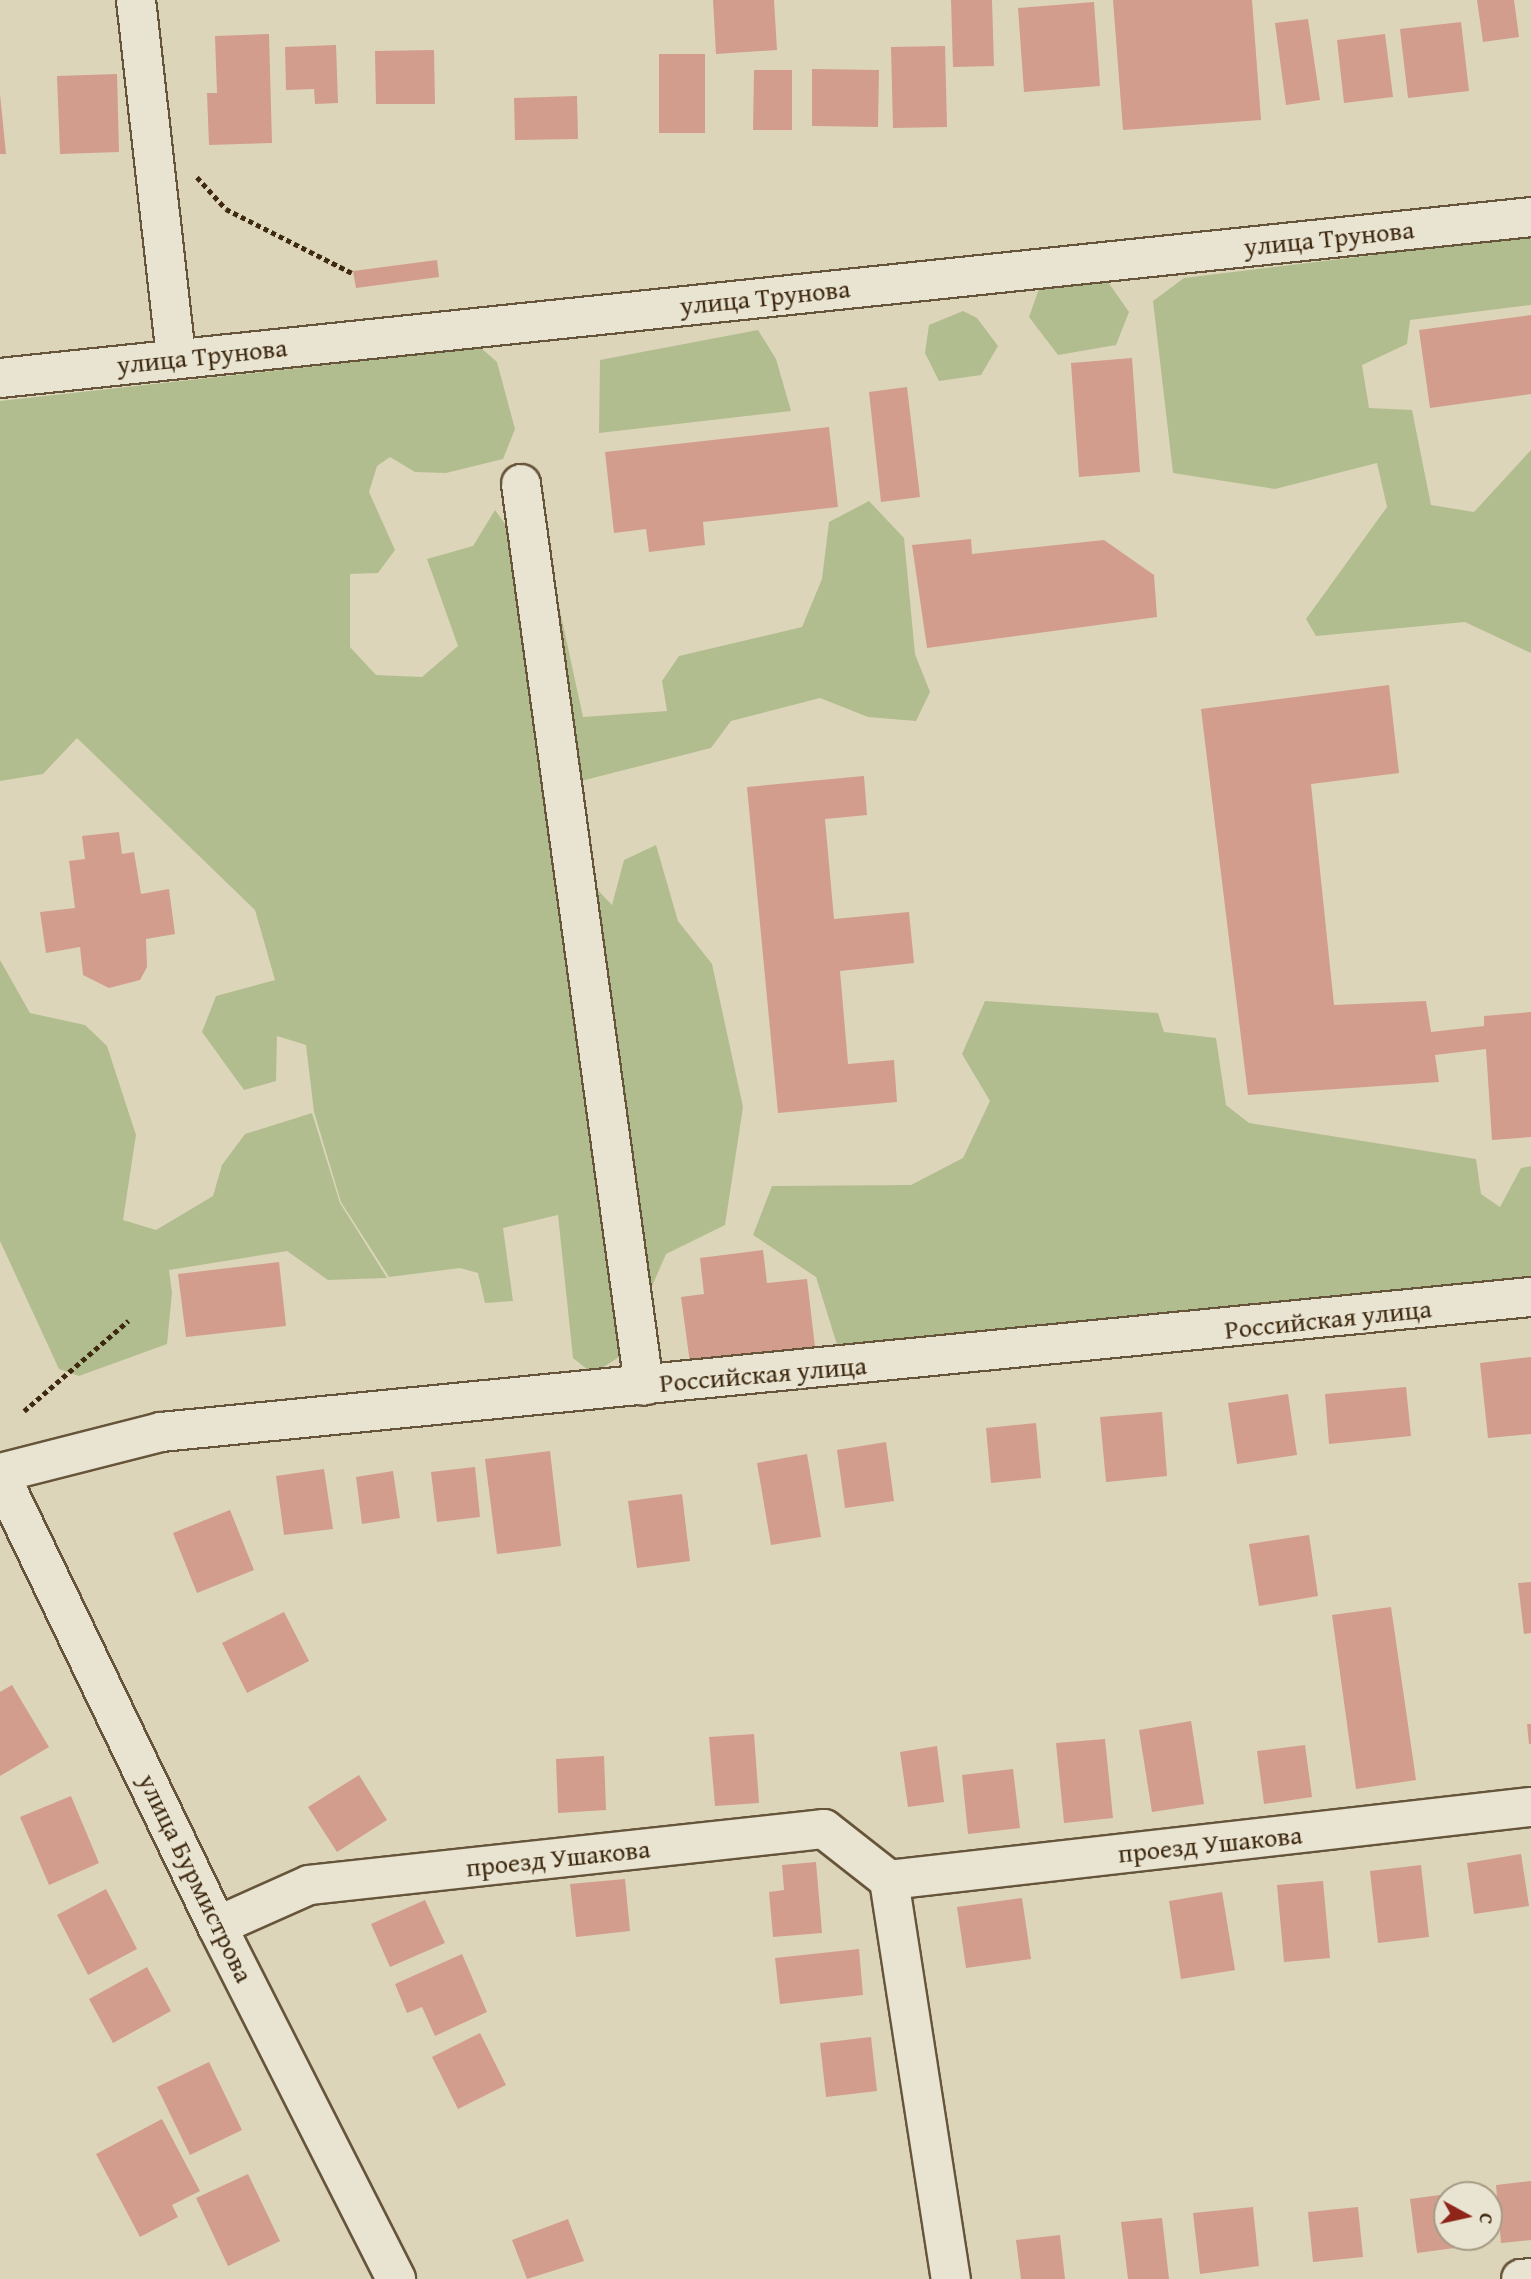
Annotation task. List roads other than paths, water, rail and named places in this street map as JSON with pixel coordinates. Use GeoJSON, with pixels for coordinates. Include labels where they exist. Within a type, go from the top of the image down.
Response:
{"type":"FeatureCollection","features":[{"type":"Feature","properties":{"kind":"street"},"geometry":{"type":"LineString","coordinates":[[136,0],[176,359]]}},
{"type":"Feature","properties":{"kind":"street","name":"улица Трунова"},"geometry":{"type":"LineString","coordinates":[[0,378],[1531,217]]}},
{"type":"Feature","properties":{"kind":"street"},"geometry":{"type":"LineString","coordinates":[[521,484],[644,1386]]}},
{"type":"Feature","properties":{"kind":"street","name":"Российская улица"},"geometry":{"type":"LineString","coordinates":[[2,1482],[161,1432],[1531,1297]]}},
{"type":"Feature","properties":{"kind":"street","name":"улица Бурмистрова"},"geometry":{"type":"LineString","coordinates":[[2,1482],[218,1926],[396,2279]]}},
{"type":"Feature","properties":{"kind":"street","name":"проезд Ушакова"},"geometry":{"type":"LineString","coordinates":[[218,1926],[309,1885],[824,1829],[889,1880],[1531,1807]]}},
{"type":"Feature","properties":{"kind":"street"},"geometry":{"type":"LineString","coordinates":[[889,1880],[951,2279]]}},
{"type":"Feature","properties":{"kind":"street"},"geometry":{"type":"LineString","coordinates":[[1521,2279],[1531,2278]]}}]}
